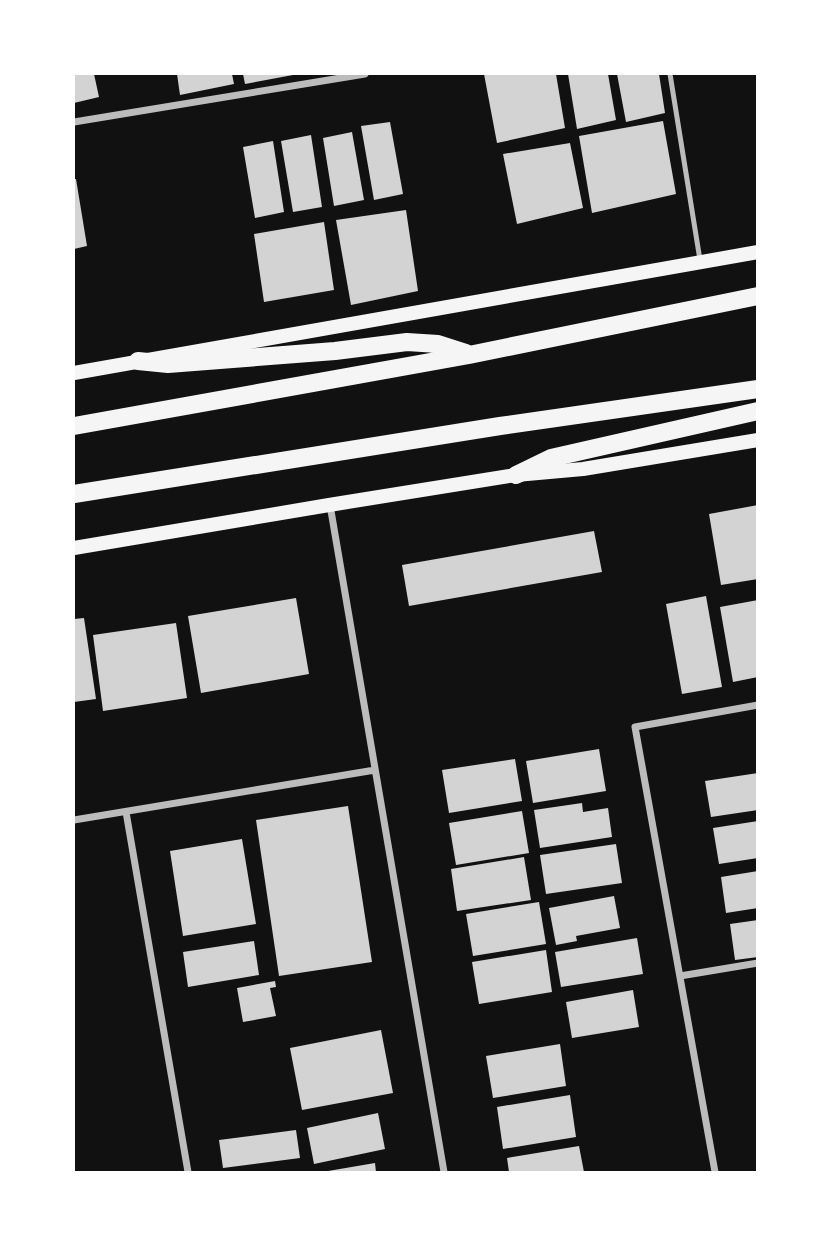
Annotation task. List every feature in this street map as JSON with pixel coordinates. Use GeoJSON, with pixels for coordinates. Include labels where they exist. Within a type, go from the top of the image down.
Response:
{"type":"FeatureCollection","features":[{"type":"Feature","properties":{"kind":"main road"},"geometry":{"type":"LineString","coordinates":[[74,373],[758,252]]}},
{"type":"Feature","properties":{"kind":"main road"},"geometry":{"type":"LineString","coordinates":[[74,426],[469,355],[758,296]]}},
{"type":"Feature","properties":{"kind":"main road"},"geometry":{"type":"LineString","coordinates":[[138,361],[168,363],[335,351],[407,342],[438,344],[469,355]]}},
{"type":"Feature","properties":{"kind":"main road"},"geometry":{"type":"LineString","coordinates":[[74,494],[500,426],[758,389]]}},
{"type":"Feature","properties":{"kind":"main road"},"geometry":{"type":"LineString","coordinates":[[516,475],[551,457],[758,411]]}},
{"type":"Feature","properties":{"kind":"main road"},"geometry":{"type":"LineString","coordinates":[[74,548],[516,475],[583,469],[758,440]]}},
{"type":"Feature","properties":{"kind":"street"},"geometry":{"type":"LineString","coordinates":[[74,122],[365,74]]}},
{"type":"Feature","properties":{"kind":"street"},"geometry":{"type":"LineString","coordinates":[[330,505],[444,1172]]}},
{"type":"Feature","properties":{"kind":"street"},"geometry":{"type":"LineString","coordinates":[[715,1172],[635,727],[758,705]]}},
{"type":"Feature","properties":{"kind":"street"},"geometry":{"type":"LineString","coordinates":[[74,820],[375,771]]}},
{"type":"Feature","properties":{"kind":"street"},"geometry":{"type":"LineString","coordinates":[[126,812],[188,1172]]}},
{"type":"Feature","properties":{"kind":"street"},"geometry":{"type":"LineString","coordinates":[[680,976],[758,963]]}},
{"type":"Feature","properties":{"kind":"lane"},"geometry":{"type":"LineString","coordinates":[[670,74],[700,261]]}},
{"type":"Feature","properties":{"kind":"building"},"geometry":{"type":"Polygon","coordinates":[[[74,74],[94,74],[99,97],[74,103],[74,74]]]}},
{"type":"Feature","properties":{"kind":"building"},"geometry":{"type":"Polygon","coordinates":[[[177,74],[232,74],[234,84],[180,95],[177,74]]]}},
{"type":"Feature","properties":{"kind":"building"},"geometry":{"type":"Polygon","coordinates":[[[243,74],[293,74],[293,75],[245,84],[243,74]]]}},
{"type":"Feature","properties":{"kind":"building"},"geometry":{"type":"Polygon","coordinates":[[[484,74],[556,74],[565,128],[497,143],[484,74]]]}},
{"type":"Feature","properties":{"kind":"building"},"geometry":{"type":"Polygon","coordinates":[[[568,74],[608,74],[616,120],[577,129],[568,74]]]}},
{"type":"Feature","properties":{"kind":"building"},"geometry":{"type":"Polygon","coordinates":[[[617,74],[659,74],[665,113],[626,122],[617,74]]]}},
{"type":"Feature","properties":{"kind":"building"},"geometry":{"type":"Polygon","coordinates":[[[663,121],[676,194],[592,213],[579,136],[663,121]]]}},
{"type":"Feature","properties":{"kind":"building"},"geometry":{"type":"Polygon","coordinates":[[[390,122],[403,194],[374,200],[361,126],[390,122]]]}},
{"type":"Feature","properties":{"kind":"building"},"geometry":{"type":"Polygon","coordinates":[[[352,132],[364,200],[334,206],[323,138],[352,132]]]}},
{"type":"Feature","properties":{"kind":"building"},"geometry":{"type":"Polygon","coordinates":[[[311,135],[322,207],[293,212],[281,141],[311,135]]]}},
{"type":"Feature","properties":{"kind":"building"},"geometry":{"type":"Polygon","coordinates":[[[273,141],[284,212],[255,218],[243,147],[273,141]]]}},
{"type":"Feature","properties":{"kind":"building"},"geometry":{"type":"Polygon","coordinates":[[[570,143],[583,208],[517,224],[503,154],[570,143]]]}},
{"type":"Feature","properties":{"kind":"building"},"geometry":{"type":"Polygon","coordinates":[[[74,179],[87,246],[74,249],[74,179]]]}},
{"type":"Feature","properties":{"kind":"building"},"geometry":{"type":"Polygon","coordinates":[[[406,210],[418,291],[351,305],[336,220],[406,210]]]}},
{"type":"Feature","properties":{"kind":"building"},"geometry":{"type":"Polygon","coordinates":[[[324,222],[334,290],[264,302],[254,234],[324,222]]]}},
{"type":"Feature","properties":{"kind":"building"},"geometry":{"type":"Polygon","coordinates":[[[758,505],[758,579],[721,585],[709,514],[758,505]]]}},
{"type":"Feature","properties":{"kind":"building"},"geometry":{"type":"Polygon","coordinates":[[[594,531],[602,572],[409,606],[402,565],[594,531]]]}},
{"type":"Feature","properties":{"kind":"building"},"geometry":{"type":"Polygon","coordinates":[[[706,596],[722,687],[682,694],[666,604],[706,596]]]}},
{"type":"Feature","properties":{"kind":"building"},"geometry":{"type":"Polygon","coordinates":[[[296,598],[309,674],[201,693],[188,616],[296,598]]]}},
{"type":"Feature","properties":{"kind":"building"},"geometry":{"type":"Polygon","coordinates":[[[758,600],[758,677],[733,682],[720,607],[758,600]]]}},
{"type":"Feature","properties":{"kind":"building"},"geometry":{"type":"Polygon","coordinates":[[[84,618],[96,699],[74,702],[74,619],[84,618]]]}},
{"type":"Feature","properties":{"kind":"building"},"geometry":{"type":"Polygon","coordinates":[[[176,623],[187,698],[103,711],[93,635],[176,623]]]}},
{"type":"Feature","properties":{"kind":"building"},"geometry":{"type":"Polygon","coordinates":[[[599,749],[606,791],[533,803],[526,761],[599,749]]]}},
{"type":"Feature","properties":{"kind":"building"},"geometry":{"type":"Polygon","coordinates":[[[515,759],[522,801],[449,813],[442,770],[515,759]]]}},
{"type":"Feature","properties":{"kind":"building"},"geometry":{"type":"Polygon","coordinates":[[[758,773],[758,810],[711,817],[705,781],[758,773]]]}},
{"type":"Feature","properties":{"kind":"building"},"geometry":{"type":"Polygon","coordinates":[[[582,803],[583,812],[608,808],[612,837],[540,848],[534,810],[582,803]]]}},
{"type":"Feature","properties":{"kind":"building"},"geometry":{"type":"Polygon","coordinates":[[[348,806],[372,962],[279,976],[256,820],[348,806]]]}},
{"type":"Feature","properties":{"kind":"building"},"geometry":{"type":"Polygon","coordinates":[[[522,811],[529,853],[456,865],[449,823],[522,811]]]}},
{"type":"Feature","properties":{"kind":"building"},"geometry":{"type":"Polygon","coordinates":[[[758,821],[758,858],[719,864],[713,828],[758,821]]]}},
{"type":"Feature","properties":{"kind":"building"},"geometry":{"type":"Polygon","coordinates":[[[242,839],[256,924],[183,936],[170,851],[242,839]]]}},
{"type":"Feature","properties":{"kind":"building"},"geometry":{"type":"Polygon","coordinates":[[[616,844],[622,883],[546,894],[540,855],[616,844]]]}},
{"type":"Feature","properties":{"kind":"building"},"geometry":{"type":"Polygon","coordinates":[[[524,857],[531,900],[457,911],[451,869],[524,857]]]}},
{"type":"Feature","properties":{"kind":"building"},"geometry":{"type":"Polygon","coordinates":[[[758,871],[758,908],[726,913],[721,877],[758,871]]]}},
{"type":"Feature","properties":{"kind":"building"},"geometry":{"type":"Polygon","coordinates":[[[614,896],[620,928],[576,936],[577,941],[556,945],[549,908],[614,896]]]}},
{"type":"Feature","properties":{"kind":"building"},"geometry":{"type":"Polygon","coordinates":[[[539,902],[546,944],[473,956],[466,914],[539,902]]]}},
{"type":"Feature","properties":{"kind":"building"},"geometry":{"type":"Polygon","coordinates":[[[758,920],[758,957],[735,960],[730,924],[758,920]]]}},
{"type":"Feature","properties":{"kind":"building"},"geometry":{"type":"Polygon","coordinates":[[[637,938],[643,974],[561,987],[555,952],[637,938]]]}},
{"type":"Feature","properties":{"kind":"building"},"geometry":{"type":"Polygon","coordinates":[[[254,941],[259,975],[188,987],[183,952],[254,941]]]}},
{"type":"Feature","properties":{"kind":"building"},"geometry":{"type":"Polygon","coordinates":[[[546,950],[552,992],[479,1004],[472,962],[546,950]]]}},
{"type":"Feature","properties":{"kind":"building"},"geometry":{"type":"Polygon","coordinates":[[[275,981],[276,987],[270,988],[276,1016],[243,1022],[237,988],[275,981]]]}},
{"type":"Feature","properties":{"kind":"building"},"geometry":{"type":"Polygon","coordinates":[[[633,990],[639,1027],[572,1038],[566,1002],[633,990]]]}},
{"type":"Feature","properties":{"kind":"building"},"geometry":{"type":"Polygon","coordinates":[[[381,1030],[393,1093],[302,1110],[290,1048],[381,1030]]]}},
{"type":"Feature","properties":{"kind":"building"},"geometry":{"type":"Polygon","coordinates":[[[560,1044],[566,1086],[493,1098],[486,1056],[560,1044]]]}},
{"type":"Feature","properties":{"kind":"building"},"geometry":{"type":"Polygon","coordinates":[[[570,1095],[576,1137],[503,1149],[497,1107],[570,1095]]]}},
{"type":"Feature","properties":{"kind":"building"},"geometry":{"type":"Polygon","coordinates":[[[378,1113],[385,1149],[314,1164],[307,1128],[378,1113]]]}},
{"type":"Feature","properties":{"kind":"building"},"geometry":{"type":"Polygon","coordinates":[[[296,1130],[300,1158],[223,1168],[219,1140],[296,1130]]]}},
{"type":"Feature","properties":{"kind":"building"},"geometry":{"type":"Polygon","coordinates":[[[579,1146],[584,1172],[509,1172],[507,1158],[579,1146]]]}},
{"type":"Feature","properties":{"kind":"building"},"geometry":{"type":"Polygon","coordinates":[[[375,1163],[376,1172],[328,1172],[328,1171],[375,1163]]]}}]}
